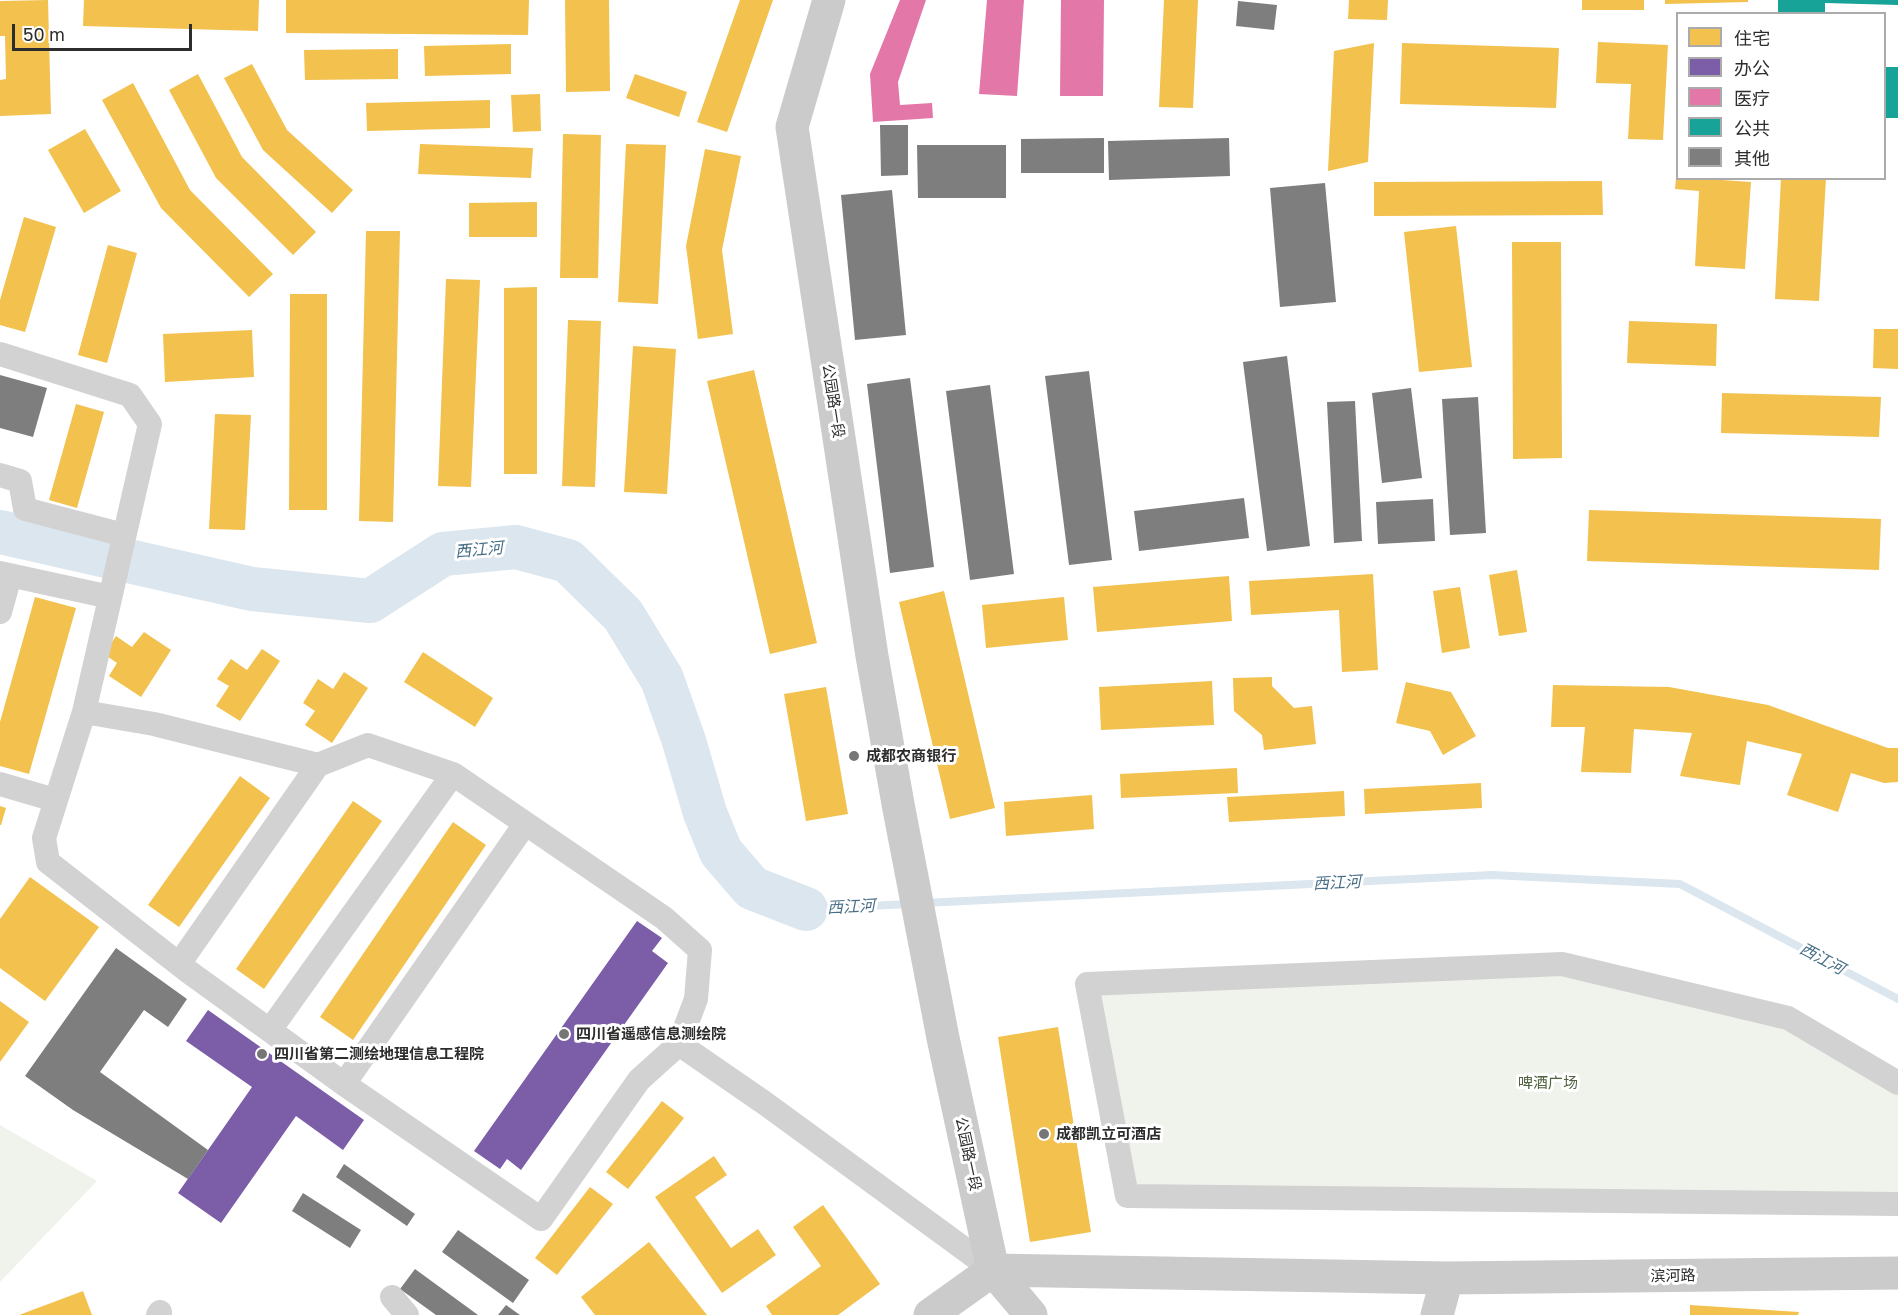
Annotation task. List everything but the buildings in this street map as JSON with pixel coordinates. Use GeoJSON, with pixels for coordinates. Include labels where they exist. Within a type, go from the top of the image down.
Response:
{"type":"FeatureCollection","features":[{"type":"Feature","properties":{"kind":"street","name":"公园路一段"},"geometry":{"type":"LineString","coordinates":[[829,0],[792,127],[872,656],[898,804],[943,1038],[993,1270]]}},
{"type":"Feature","properties":{"kind":"street"},"geometry":{"type":"LineString","coordinates":[[0,354],[130,395],[150,424],[84,712],[44,838],[48,862],[178,964],[344,1084],[542,1219],[639,1080],[680,1044],[696,999],[700,950],[664,918],[453,774],[368,745],[318,765],[178,964]]}},
{"type":"Feature","properties":{"kind":"street"},"geometry":{"type":"LineString","coordinates":[[0,475],[20,481],[25,509],[123,539]]}},
{"type":"Feature","properties":{"kind":"street"},"geometry":{"type":"LineString","coordinates":[[0,612],[5,575],[112,586]]}},
{"type":"Feature","properties":{"kind":"street"},"geometry":{"type":"LineString","coordinates":[[84,712],[154,724],[318,765]]}},
{"type":"Feature","properties":{"kind":"street"},"geometry":{"type":"LineString","coordinates":[[270,1030],[453,774]]}},
{"type":"Feature","properties":{"kind":"street"},"geometry":{"type":"LineString","coordinates":[[0,784],[55,800]]}},
{"type":"Feature","properties":{"kind":"street"},"geometry":{"type":"LineString","coordinates":[[344,1084],[525,824]]}},
{"type":"Feature","properties":{"kind":"street"},"geometry":{"type":"LineString","coordinates":[[1898,1083],[1788,1018],[1562,964],[1087,984],[1127,1196],[1898,1204]]}},
{"type":"Feature","properties":{"kind":"street"},"geometry":{"type":"LineString","coordinates":[[680,1044],[993,1270],[1031,1315]]}},
{"type":"Feature","properties":{"kind":"street"},"geometry":{"type":"LineString","coordinates":[[930,1315],[993,1270]]}},
{"type":"Feature","properties":{"kind":"street","name":"滨河路"},"geometry":{"type":"LineString","coordinates":[[993,1270],[1447,1278],[1898,1273]]}},
{"type":"Feature","properties":{"kind":"street"},"geometry":{"type":"LineString","coordinates":[[1437,1315],[1447,1278]]}},
{"type":"Feature","properties":{"kind":"green space","name":"啤酒广场"},"geometry":{"type":"Polygon","coordinates":[[[1562,964],[1788,1018],[1898,1083],[1898,1204],[1127,1196],[1087,984],[1562,964]]]}},
{"type":"Feature","properties":{"kind":"green space"},"geometry":{"type":"Polygon","coordinates":[[[0,1125],[97,1181],[0,1282],[0,1125]]]}},
{"type":"Feature","properties":{"kind":"waterway","name":"西江河"},"geometry":{"type":"LineString","coordinates":[[0,532],[252,589],[370,601],[443,554],[516,547],[568,561],[623,615],[662,679],[684,741],[705,813],[721,852],[752,888],[806,909]]}},
{"type":"Feature","properties":{"kind":"waterway","name":"西江河"},"geometry":{"type":"LineString","coordinates":[[924,903],[1492,875],[1680,884],[1898,999]]}},
{"type":"Feature","properties":{"kind":"waterway","name":"西江河"},"geometry":{"type":"LineString","coordinates":[[806,909],[909,904]]}},
{"type":"Feature","properties":{"kind":"place","name":"成都农商银行"},"geometry":{"type":"Point","coordinates":[854,756]}},
{"type":"Feature","properties":{"kind":"place","name":"四川省遥感信息测绘院"},"geometry":{"type":"Point","coordinates":[564,1034]}},
{"type":"Feature","properties":{"kind":"place","name":"四川省第二测绘地理信息工程院"},"geometry":{"type":"Point","coordinates":[262,1054]}},
{"type":"Feature","properties":{"kind":"place","name":"成都凯立可酒店"},"geometry":{"type":"Point","coordinates":[1044,1134]}}]}
